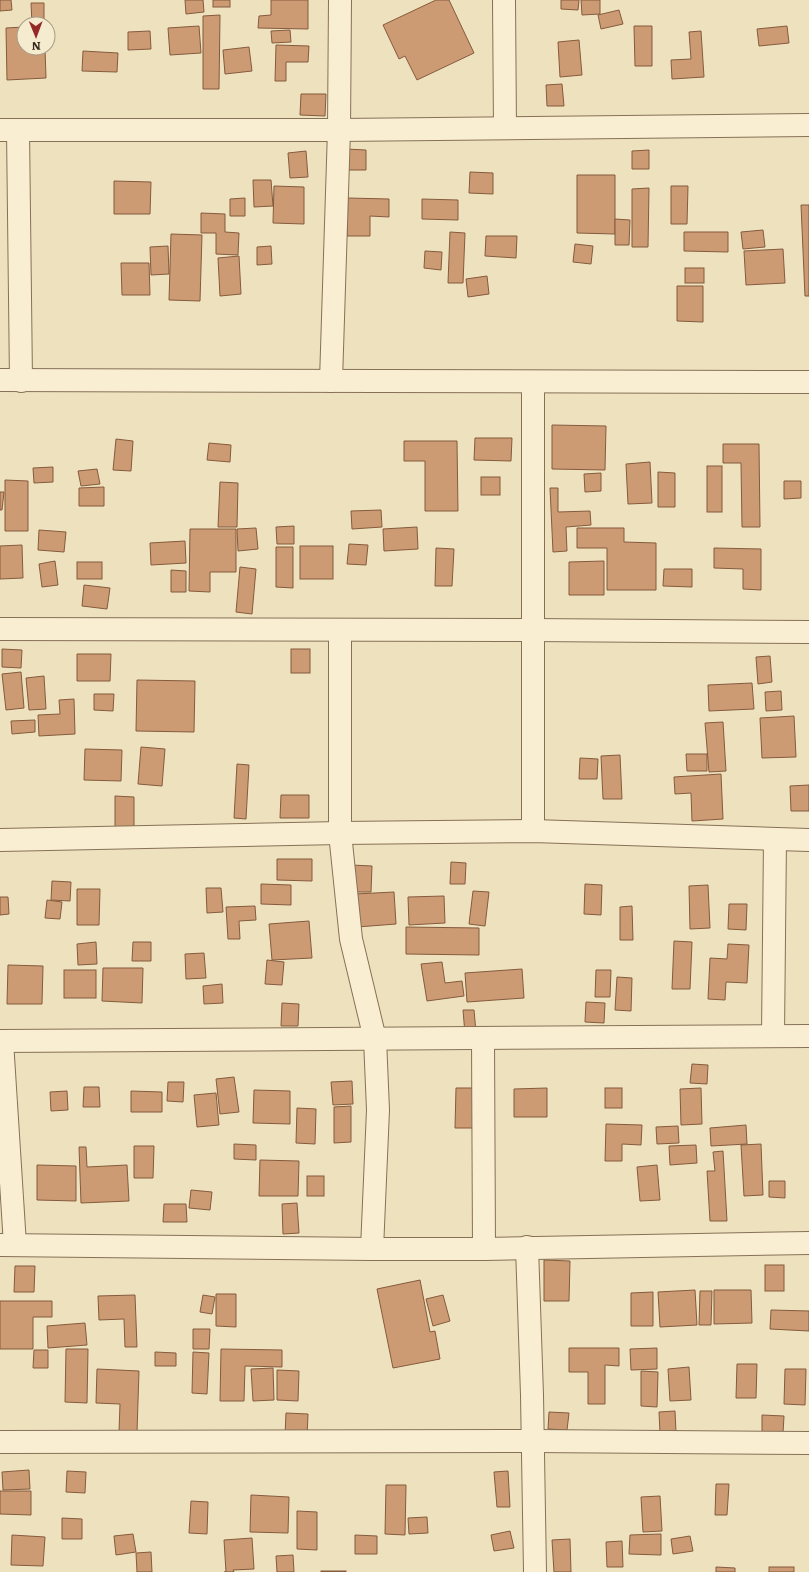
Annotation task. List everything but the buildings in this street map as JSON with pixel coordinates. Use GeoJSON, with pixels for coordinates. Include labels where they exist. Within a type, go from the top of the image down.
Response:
{"type":"FeatureCollection","features":[{"type":"Feature","properties":{"kind":"street"},"geometry":{"type":"LineString","coordinates":[[331,381],[339,130],[340,0]]}},
{"type":"Feature","properties":{"kind":"street"},"geometry":{"type":"LineString","coordinates":[[504,0],[505,128]]}},
{"type":"Feature","properties":{"kind":"street"},"geometry":{"type":"LineString","coordinates":[[809,125],[339,130],[9,130],[10,381],[809,382]]}},
{"type":"Feature","properties":{"kind":"street"},"geometry":{"type":"LineString","coordinates":[[533,382],[533,831]]}},
{"type":"Feature","properties":{"kind":"street"},"geometry":{"type":"LineString","coordinates":[[0,629],[809,632]]}},
{"type":"Feature","properties":{"kind":"street"},"geometry":{"type":"LineString","coordinates":[[340,631],[340,833],[351,939],[375,1040],[378,1110],[372,1249]]}},
{"type":"Feature","properties":{"kind":"street"},"geometry":{"type":"LineString","coordinates":[[0,840],[340,833],[533,831],[809,840]]}},
{"type":"Feature","properties":{"kind":"street"},"geometry":{"type":"LineString","coordinates":[[774,1036],[775,839]]}},
{"type":"Feature","properties":{"kind":"street"},"geometry":{"type":"LineString","coordinates":[[809,1036],[375,1040],[1,1041],[8,1245],[372,1249],[809,1243]]}},
{"type":"Feature","properties":{"kind":"street"},"geometry":{"type":"LineString","coordinates":[[483,1038],[484,1248]]}},
{"type":"Feature","properties":{"kind":"street"},"geometry":{"type":"LineString","coordinates":[[527,1247],[531,1338],[535,1572]]}},
{"type":"Feature","properties":{"kind":"street"},"geometry":{"type":"LineString","coordinates":[[0,1442],[533,1441],[809,1443]]}}]}
